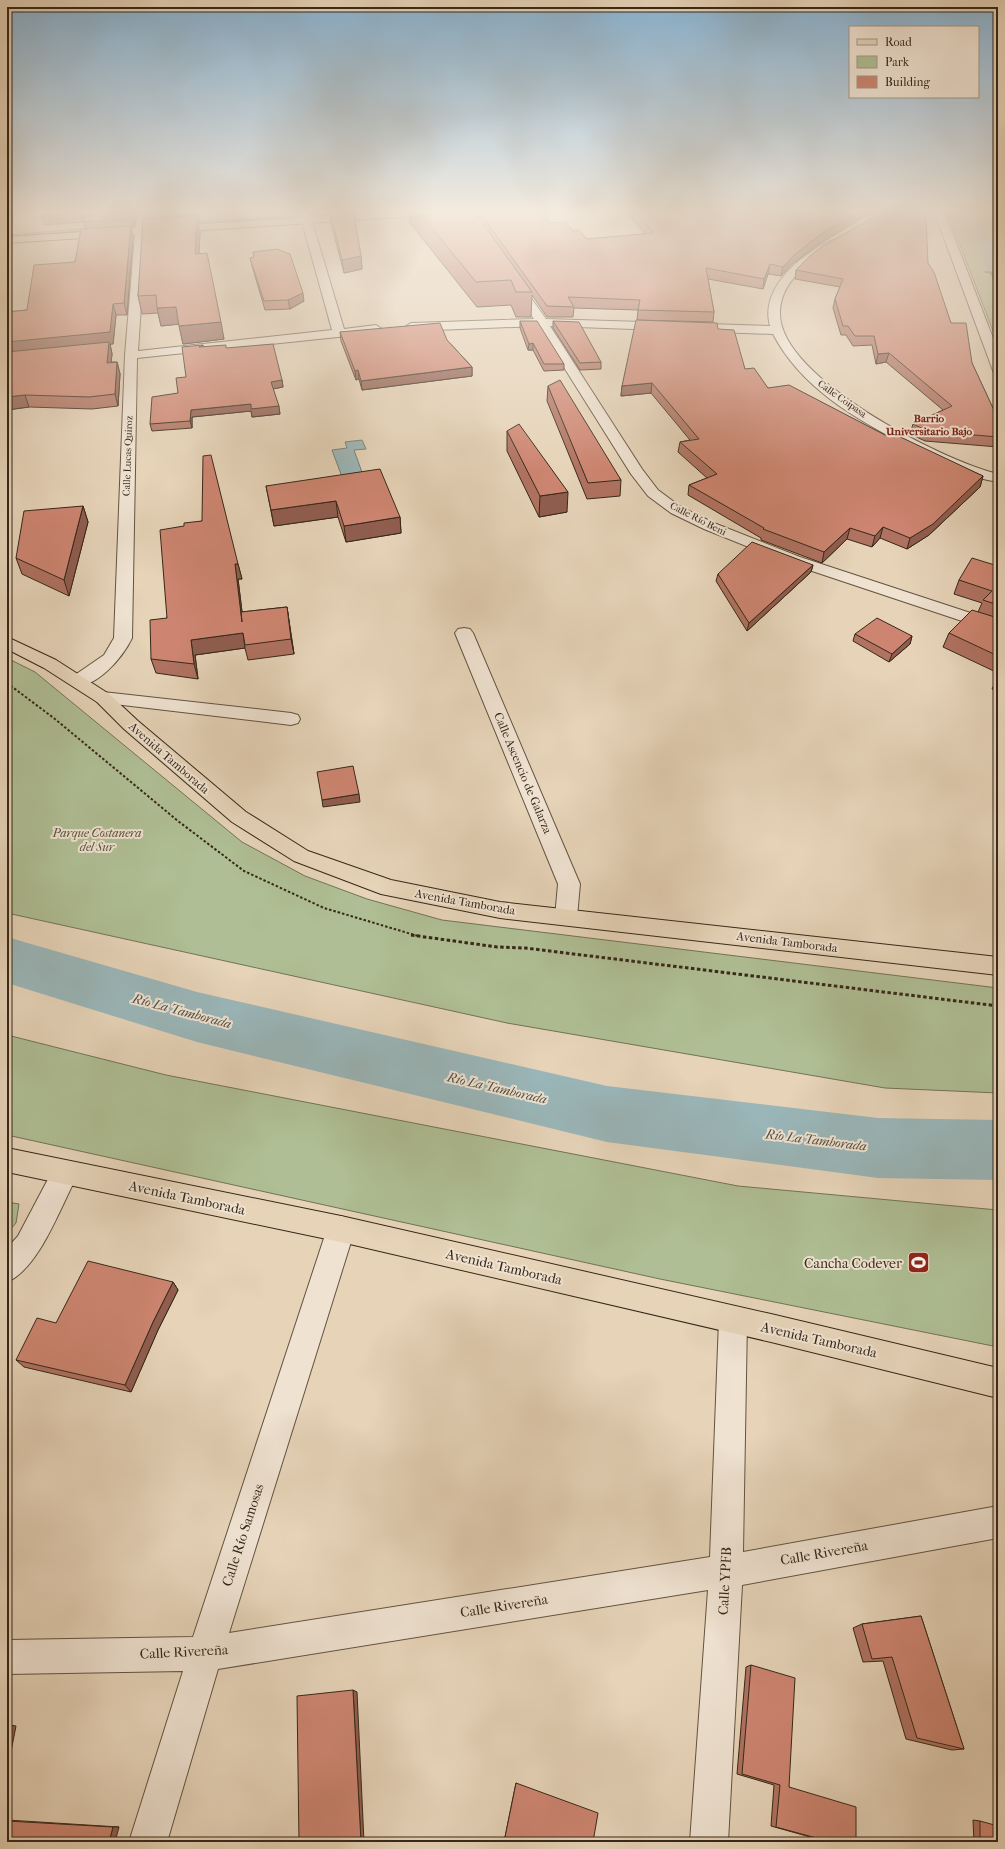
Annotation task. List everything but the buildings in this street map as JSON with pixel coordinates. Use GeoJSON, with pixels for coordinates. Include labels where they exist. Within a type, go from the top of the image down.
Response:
{"type":"FeatureCollection","features":[{"type":"Feature","properties":{"kind":"main road","name":"Avenida Tamborada"},"geometry":{"type":"LineString","coordinates":[[7,642],[50,664],[103,698],[131,726],[239,817],[301,856],[389,888],[500,910],[566,916],[998,966]]}},
{"type":"Feature","properties":{"kind":"main road","name":"Avenida Tamborada"},"geometry":{"type":"LineString","coordinates":[[7,1160],[341,1230],[733,1320],[998,1383]]}},
{"type":"Feature","properties":{"kind":"street","name":"Calle Lucas Quiroz"},"geometry":{"type":"LineString","coordinates":[[78,681],[107,663],[117,652],[122,638],[131,351],[135,297]]}},
{"type":"Feature","properties":{"kind":"street"},"geometry":{"type":"LineString","coordinates":[[329,297],[339,332]]}},
{"type":"Feature","properties":{"kind":"street","name":"Calle Río Beni"},"geometry":{"type":"LineString","coordinates":[[525,297],[636,471],[653,493],[676,510],[758,547],[998,628]]}},
{"type":"Feature","properties":{"kind":"street","name":"Calle Coipasa"},"geometry":{"type":"LineString","coordinates":[[778,297],[774,313],[777,330],[786,348],[799,364],[835,397],[912,443],[974,472],[998,478]]}},
{"type":"Feature","properties":{"kind":"street"},"geometry":{"type":"LineString","coordinates":[[971,297],[998,368]]}},
{"type":"Feature","properties":{"kind":"street"},"geometry":{"type":"LineString","coordinates":[[403,327],[542,322],[777,330]]}},
{"type":"Feature","properties":{"kind":"street"},"geometry":{"type":"LineString","coordinates":[[116,349],[131,351],[387,328]]}},
{"type":"Feature","properties":{"kind":"street","name":"Calle Ascencio de Galarza"},"geometry":{"type":"LineString","coordinates":[[464,633],[569,884],[566,916]]}},
{"type":"Feature","properties":{"kind":"street"},"geometry":{"type":"LineString","coordinates":[[103,698],[291,719]]}},
{"type":"Feature","properties":{"kind":"street"},"geometry":{"type":"LineString","coordinates":[[7,1268],[28,1245],[64,1173]]}},
{"type":"Feature","properties":{"kind":"street","name":"Calle Río Samosas"},"geometry":{"type":"LineString","coordinates":[[148,1842],[205,1654],[341,1230]]}},
{"type":"Feature","properties":{"kind":"street","name":"Calle YPFB"},"geometry":{"type":"LineString","coordinates":[[709,1842],[726,1571],[733,1320]]}},
{"type":"Feature","properties":{"kind":"street","name":"Calle Rivereña"},"geometry":{"type":"LineString","coordinates":[[7,1657],[205,1654],[726,1571],[998,1522]]}},
{"type":"Feature","properties":{"kind":"green space"},"geometry":{"type":"Polygon","coordinates":[[[980,297],[998,297],[998,344],[980,297]]]}},
{"type":"Feature","properties":{"kind":"green space","name":"Parque Costanera del Sur"},"geometry":{"type":"Polygon","coordinates":[[[7,658],[35,672],[242,842],[305,876],[367,899],[442,920],[998,988],[998,1093],[885,1088],[507,1023],[7,913],[7,658]]]}},
{"type":"Feature","properties":{"kind":"green space"},"geometry":{"type":"Polygon","coordinates":[[[7,1035],[166,1075],[738,1186],[998,1210],[998,1347],[660,1279],[7,1135],[7,1035]]]}},
{"type":"Feature","properties":{"kind":"green space"},"geometry":{"type":"Polygon","coordinates":[[[7,1202],[19,1204],[16,1223],[7,1233],[7,1202]]]}},
{"type":"Feature","properties":{"kind":"water"},"geometry":{"type":"Polygon","coordinates":[[[362,440],[366,449],[354,450],[363,475],[342,477],[332,450],[347,448],[345,442],[362,440]]]}},
{"type":"Feature","properties":{"kind":"waterway","name":"Río La Tamborada"},"geometry":{"type":"LineString","coordinates":[[7,960],[197,1017],[607,1114],[878,1148],[998,1150]]}},
{"type":"Feature","properties":{"kind":"place","name":"Cancha Codever"},"geometry":{"type":"Point","coordinates":[918,1263]}},
{"type":"Feature","properties":{"kind":"district","name":"Barrio Universitario Bajo"},"geometry":{"type":"Point","coordinates":[929,424]}}]}
